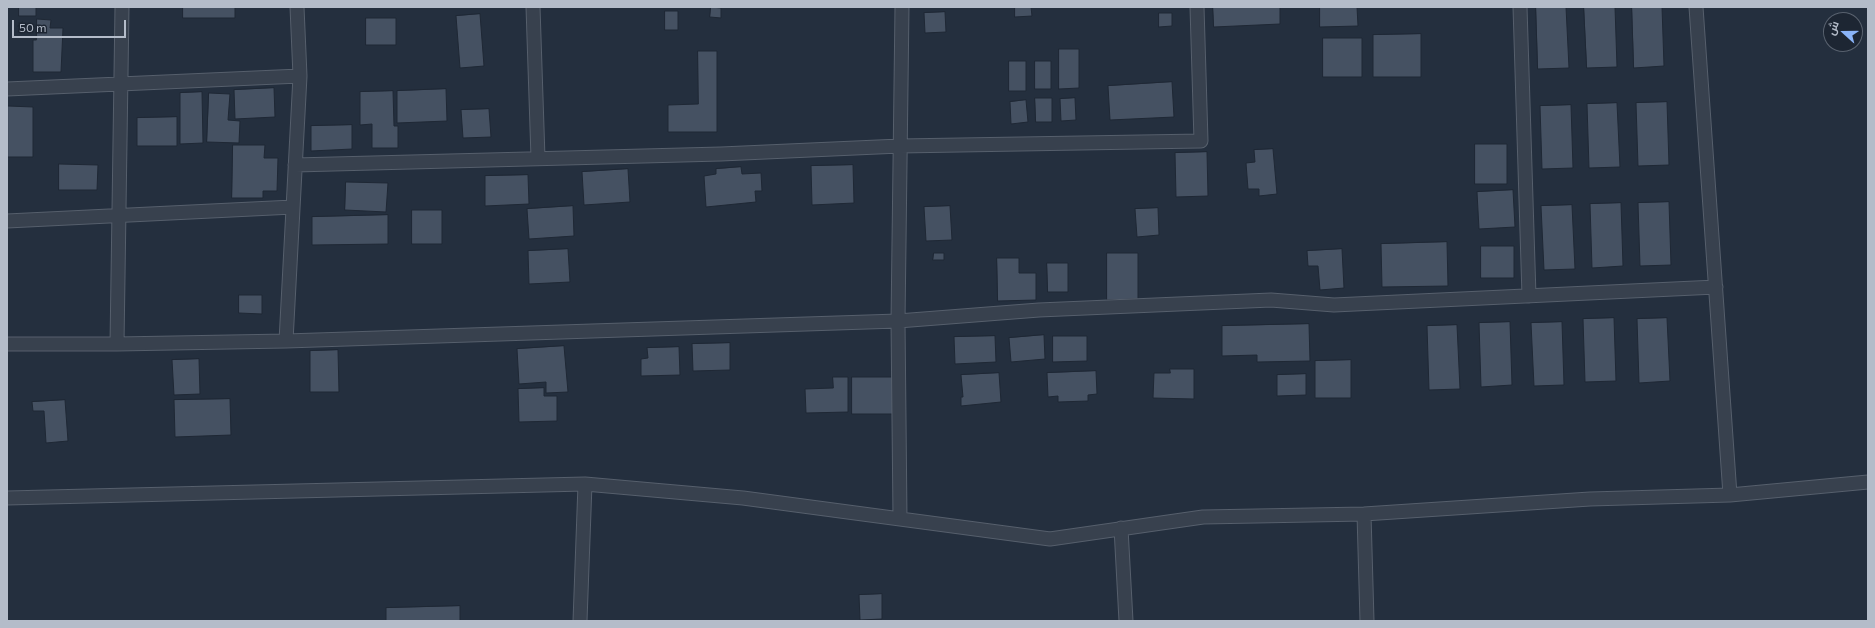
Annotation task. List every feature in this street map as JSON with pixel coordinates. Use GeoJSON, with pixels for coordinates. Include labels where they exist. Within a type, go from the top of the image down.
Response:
{"type":"FeatureCollection","features":[{"type":"Feature","properties":{"kind":"street"},"geometry":{"type":"LineString","coordinates":[[117,344],[122,7]]}},
{"type":"Feature","properties":{"kind":"street"},"geometry":{"type":"LineString","coordinates":[[286,340],[300,76],[297,7]]}},
{"type":"Feature","properties":{"kind":"street"},"geometry":{"type":"LineString","coordinates":[[533,7],[538,158]]}},
{"type":"Feature","properties":{"kind":"street"},"geometry":{"type":"LineString","coordinates":[[900,518],[898,321],[902,7]]}},
{"type":"Feature","properties":{"kind":"street"},"geometry":{"type":"LineString","coordinates":[[295,165],[721,154],[900,146],[1201,141],[1197,7]]}},
{"type":"Feature","properties":{"kind":"street"},"geometry":{"type":"LineString","coordinates":[[1520,7],[1529,296]]}},
{"type":"Feature","properties":{"kind":"street"},"geometry":{"type":"LineString","coordinates":[[1696,7],[1730,495]]}},
{"type":"Feature","properties":{"kind":"street"},"geometry":{"type":"LineString","coordinates":[[7,89],[300,76]]}},
{"type":"Feature","properties":{"kind":"street"},"geometry":{"type":"LineString","coordinates":[[7,221],[119,214],[293,207]]}},
{"type":"Feature","properties":{"kind":"street"},"geometry":{"type":"LineString","coordinates":[[7,344],[117,344],[286,340],[898,321],[1039,310],[1186,303],[1271,300],[1334,305],[1716,287]]}},
{"type":"Feature","properties":{"kind":"street"},"geometry":{"type":"LineString","coordinates":[[7,498],[585,484],[743,498],[1050,539],[1203,517],[1364,514],[1590,499],[1730,495],[1868,482]]}},
{"type":"Feature","properties":{"kind":"street"},"geometry":{"type":"LineString","coordinates":[[580,621],[585,484]]}},
{"type":"Feature","properties":{"kind":"street"},"geometry":{"type":"LineString","coordinates":[[1364,514],[1367,621]]}},
{"type":"Feature","properties":{"kind":"street"},"geometry":{"type":"LineString","coordinates":[[1121,528],[1126,621]]}},
{"type":"Feature","properties":{"kind":"building"},"geometry":{"type":"Polygon","coordinates":[[[19,7],[36,7],[36,16],[19,16],[19,7]]]}},
{"type":"Feature","properties":{"kind":"building"},"geometry":{"type":"Polygon","coordinates":[[[183,7],[235,7],[235,18],[183,18],[183,7]]]}},
{"type":"Feature","properties":{"kind":"building"},"geometry":{"type":"Polygon","coordinates":[[[711,7],[721,8],[721,18],[710,17],[711,7]]]}},
{"type":"Feature","properties":{"kind":"building"},"geometry":{"type":"Polygon","coordinates":[[[1015,7],[1031,7],[1032,16],[1015,17],[1015,7]]]}},
{"type":"Feature","properties":{"kind":"building"},"geometry":{"type":"Polygon","coordinates":[[[1213,7],[1280,7],[1280,24],[1214,27],[1213,7]]]}},
{"type":"Feature","properties":{"kind":"building"},"geometry":{"type":"Polygon","coordinates":[[[1320,7],[1357,7],[1358,26],[1320,27],[1320,7]]]}},
{"type":"Feature","properties":{"kind":"building"},"geometry":{"type":"Polygon","coordinates":[[[1536,7],[1566,7],[1569,68],[1538,69],[1536,7]]]}},
{"type":"Feature","properties":{"kind":"building"},"geometry":{"type":"Polygon","coordinates":[[[1584,7],[1615,7],[1617,67],[1587,68],[1584,7]]]}},
{"type":"Feature","properties":{"kind":"building"},"geometry":{"type":"Polygon","coordinates":[[[1632,7],[1662,7],[1664,66],[1634,68],[1632,7]]]}},
{"type":"Feature","properties":{"kind":"building"},"geometry":{"type":"Polygon","coordinates":[[[665,11],[678,11],[678,30],[665,30],[665,11]]]}},
{"type":"Feature","properties":{"kind":"building"},"geometry":{"type":"Polygon","coordinates":[[[945,12],[946,32],[925,33],[924,13],[945,12]]]}},
{"type":"Feature","properties":{"kind":"building"},"geometry":{"type":"Polygon","coordinates":[[[1159,13],[1172,13],[1172,26],[1159,27],[1159,13]]]}},
{"type":"Feature","properties":{"kind":"building"},"geometry":{"type":"Polygon","coordinates":[[[480,14],[484,66],[460,68],[456,16],[480,14]]]}},
{"type":"Feature","properties":{"kind":"building"},"geometry":{"type":"Polygon","coordinates":[[[366,18],[396,18],[396,45],[366,45],[366,18]]]}},
{"type":"Feature","properties":{"kind":"building"},"geometry":{"type":"Polygon","coordinates":[[[37,19],[51,20],[50,28],[63,28],[61,72],[33,72],[33,40],[36,40],[37,19]]]}},
{"type":"Feature","properties":{"kind":"building"},"geometry":{"type":"Polygon","coordinates":[[[1421,34],[1421,77],[1373,77],[1373,35],[1421,34]]]}},
{"type":"Feature","properties":{"kind":"building"},"geometry":{"type":"Polygon","coordinates":[[[1323,38],[1362,38],[1362,77],[1323,77],[1323,38]]]}},
{"type":"Feature","properties":{"kind":"building"},"geometry":{"type":"Polygon","coordinates":[[[1059,49],[1079,49],[1079,88],[1059,89],[1059,49]]]}},
{"type":"Feature","properties":{"kind":"building"},"geometry":{"type":"Polygon","coordinates":[[[698,51],[717,51],[717,132],[668,132],[668,105],[698,104],[698,51]]]}},
{"type":"Feature","properties":{"kind":"building"},"geometry":{"type":"Polygon","coordinates":[[[1009,61],[1026,61],[1026,91],[1009,91],[1009,61]]]}},
{"type":"Feature","properties":{"kind":"building"},"geometry":{"type":"Polygon","coordinates":[[[1035,61],[1051,61],[1051,89],[1035,89],[1035,61]]]}},
{"type":"Feature","properties":{"kind":"building"},"geometry":{"type":"Polygon","coordinates":[[[1172,82],[1174,117],[1110,120],[1108,86],[1172,82]]]}},
{"type":"Feature","properties":{"kind":"building"},"geometry":{"type":"Polygon","coordinates":[[[274,88],[275,117],[235,119],[234,90],[274,88]]]}},
{"type":"Feature","properties":{"kind":"building"},"geometry":{"type":"Polygon","coordinates":[[[446,89],[447,121],[397,123],[397,91],[446,89]]]}},
{"type":"Feature","properties":{"kind":"building"},"geometry":{"type":"Polygon","coordinates":[[[393,91],[394,126],[398,126],[398,148],[372,148],[372,124],[360,125],[360,92],[393,91]]]}},
{"type":"Feature","properties":{"kind":"building"},"geometry":{"type":"Polygon","coordinates":[[[202,92],[203,143],[180,144],[180,93],[202,92]]]}},
{"type":"Feature","properties":{"kind":"building"},"geometry":{"type":"Polygon","coordinates":[[[209,93],[230,94],[228,120],[240,121],[239,143],[207,142],[209,93]]]}},
{"type":"Feature","properties":{"kind":"building"},"geometry":{"type":"Polygon","coordinates":[[[1035,98],[1052,98],[1052,122],[1036,122],[1035,98]]]}},
{"type":"Feature","properties":{"kind":"building"},"geometry":{"type":"Polygon","coordinates":[[[1075,98],[1076,120],[1061,121],[1060,99],[1075,98]]]}},
{"type":"Feature","properties":{"kind":"building"},"geometry":{"type":"Polygon","coordinates":[[[1026,100],[1028,122],[1011,124],[1010,102],[1026,100]]]}},
{"type":"Feature","properties":{"kind":"building"},"geometry":{"type":"Polygon","coordinates":[[[1667,102],[1669,165],[1638,166],[1636,103],[1667,102]]]}},
{"type":"Feature","properties":{"kind":"building"},"geometry":{"type":"Polygon","coordinates":[[[1617,103],[1620,167],[1589,168],[1587,104],[1617,103]]]}},
{"type":"Feature","properties":{"kind":"building"},"geometry":{"type":"Polygon","coordinates":[[[1571,105],[1573,168],[1542,169],[1540,106],[1571,105]]]}},
{"type":"Feature","properties":{"kind":"building"},"geometry":{"type":"Polygon","coordinates":[[[8,106],[33,107],[33,157],[8,157],[8,106]]]}},
{"type":"Feature","properties":{"kind":"building"},"geometry":{"type":"Polygon","coordinates":[[[489,109],[491,137],[463,138],[461,110],[489,109]]]}},
{"type":"Feature","properties":{"kind":"building"},"geometry":{"type":"Polygon","coordinates":[[[177,117],[177,146],[137,146],[137,118],[177,117]]]}},
{"type":"Feature","properties":{"kind":"building"},"geometry":{"type":"Polygon","coordinates":[[[352,125],[352,149],[311,151],[311,126],[352,125]]]}},
{"type":"Feature","properties":{"kind":"building"},"geometry":{"type":"Polygon","coordinates":[[[1475,144],[1507,144],[1507,184],[1475,184],[1475,144]]]}},
{"type":"Feature","properties":{"kind":"building"},"geometry":{"type":"Polygon","coordinates":[[[233,145],[265,145],[264,158],[278,158],[277,191],[263,191],[263,198],[232,198],[233,145]]]}},
{"type":"Feature","properties":{"kind":"building"},"geometry":{"type":"Polygon","coordinates":[[[1273,149],[1277,194],[1259,196],[1259,189],[1248,189],[1246,163],[1255,162],[1254,150],[1273,149]]]}},
{"type":"Feature","properties":{"kind":"building"},"geometry":{"type":"Polygon","coordinates":[[[1207,152],[1208,196],[1176,197],[1175,153],[1207,152]]]}},
{"type":"Feature","properties":{"kind":"building"},"geometry":{"type":"Polygon","coordinates":[[[59,164],[98,165],[97,190],[59,190],[59,164]]]}},
{"type":"Feature","properties":{"kind":"building"},"geometry":{"type":"Polygon","coordinates":[[[853,165],[854,203],[812,205],[811,166],[853,165]]]}},
{"type":"Feature","properties":{"kind":"building"},"geometry":{"type":"Polygon","coordinates":[[[741,167],[742,174],[761,173],[762,191],[755,191],[756,202],[706,207],[704,176],[716,174],[716,169],[741,167]]]}},
{"type":"Feature","properties":{"kind":"building"},"geometry":{"type":"Polygon","coordinates":[[[628,169],[630,202],[584,205],[582,172],[628,169]]]}},
{"type":"Feature","properties":{"kind":"building"},"geometry":{"type":"Polygon","coordinates":[[[528,175],[529,204],[485,206],[485,176],[528,175]]]}},
{"type":"Feature","properties":{"kind":"building"},"geometry":{"type":"Polygon","coordinates":[[[346,182],[388,183],[386,212],[345,210],[346,182]]]}},
{"type":"Feature","properties":{"kind":"building"},"geometry":{"type":"Polygon","coordinates":[[[1513,190],[1515,227],[1479,229],[1477,192],[1513,190]]]}},
{"type":"Feature","properties":{"kind":"building"},"geometry":{"type":"Polygon","coordinates":[[[1669,202],[1671,265],[1640,266],[1638,203],[1669,202]]]}},
{"type":"Feature","properties":{"kind":"building"},"geometry":{"type":"Polygon","coordinates":[[[1621,203],[1623,266],[1592,268],[1590,204],[1621,203]]]}},
{"type":"Feature","properties":{"kind":"building"},"geometry":{"type":"Polygon","coordinates":[[[1572,205],[1575,269],[1544,270],[1541,206],[1572,205]]]}},
{"type":"Feature","properties":{"kind":"building"},"geometry":{"type":"Polygon","coordinates":[[[573,206],[574,236],[529,239],[527,209],[573,206]]]}},
{"type":"Feature","properties":{"kind":"building"},"geometry":{"type":"Polygon","coordinates":[[[950,206],[952,240],[926,241],[924,207],[950,206]]]}},
{"type":"Feature","properties":{"kind":"building"},"geometry":{"type":"Polygon","coordinates":[[[1158,208],[1159,235],[1137,237],[1135,209],[1158,208]]]}},
{"type":"Feature","properties":{"kind":"building"},"geometry":{"type":"Polygon","coordinates":[[[412,210],[442,210],[442,244],[412,244],[412,210]]]}},
{"type":"Feature","properties":{"kind":"building"},"geometry":{"type":"Polygon","coordinates":[[[388,215],[388,244],[312,245],[312,217],[388,215]]]}},
{"type":"Feature","properties":{"kind":"building"},"geometry":{"type":"Polygon","coordinates":[[[1447,242],[1448,286],[1382,287],[1381,244],[1447,242]]]}},
{"type":"Feature","properties":{"kind":"building"},"geometry":{"type":"Polygon","coordinates":[[[1481,246],[1514,246],[1514,278],[1481,278],[1481,246]]]}},
{"type":"Feature","properties":{"kind":"building"},"geometry":{"type":"Polygon","coordinates":[[[568,249],[570,282],[529,284],[528,251],[568,249]]]}},
{"type":"Feature","properties":{"kind":"building"},"geometry":{"type":"Polygon","coordinates":[[[1342,249],[1344,288],[1320,290],[1318,266],[1308,266],[1307,251],[1342,249]]]}},
{"type":"Feature","properties":{"kind":"building"},"geometry":{"type":"Polygon","coordinates":[[[934,253],[944,253],[944,260],[933,260],[934,253]]]}},
{"type":"Feature","properties":{"kind":"building"},"geometry":{"type":"Polygon","coordinates":[[[1107,253],[1138,253],[1138,299],[1107,300],[1107,253]]]}},
{"type":"Feature","properties":{"kind":"building"},"geometry":{"type":"Polygon","coordinates":[[[997,258],[1019,258],[1019,273],[1036,273],[1036,300],[998,301],[997,258]]]}},
{"type":"Feature","properties":{"kind":"building"},"geometry":{"type":"Polygon","coordinates":[[[1047,263],[1068,263],[1068,292],[1048,292],[1047,263]]]}},
{"type":"Feature","properties":{"kind":"building"},"geometry":{"type":"Polygon","coordinates":[[[239,295],[262,295],[262,314],[239,313],[239,295]]]}},
{"type":"Feature","properties":{"kind":"building"},"geometry":{"type":"Polygon","coordinates":[[[1614,318],[1616,381],[1585,382],[1583,319],[1614,318]]]}},
{"type":"Feature","properties":{"kind":"building"},"geometry":{"type":"Polygon","coordinates":[[[1667,318],[1670,381],[1639,383],[1637,319],[1667,318]]]}},
{"type":"Feature","properties":{"kind":"building"},"geometry":{"type":"Polygon","coordinates":[[[1510,322],[1512,385],[1481,387],[1479,323],[1510,322]]]}},
{"type":"Feature","properties":{"kind":"building"},"geometry":{"type":"Polygon","coordinates":[[[1562,322],[1564,385],[1534,386],[1531,323],[1562,322]]]}},
{"type":"Feature","properties":{"kind":"building"},"geometry":{"type":"Polygon","coordinates":[[[1309,324],[1310,361],[1257,362],[1257,355],[1222,356],[1222,326],[1309,324]]]}},
{"type":"Feature","properties":{"kind":"building"},"geometry":{"type":"Polygon","coordinates":[[[1457,325],[1460,389],[1429,390],[1427,326],[1457,325]]]}},
{"type":"Feature","properties":{"kind":"building"},"geometry":{"type":"Polygon","coordinates":[[[1044,335],[1045,359],[1011,362],[1009,338],[1044,335]]]}},
{"type":"Feature","properties":{"kind":"building"},"geometry":{"type":"Polygon","coordinates":[[[995,336],[996,362],[955,364],[954,337],[995,336]]]}},
{"type":"Feature","properties":{"kind":"building"},"geometry":{"type":"Polygon","coordinates":[[[1053,336],[1087,336],[1087,361],[1053,362],[1053,336]]]}},
{"type":"Feature","properties":{"kind":"building"},"geometry":{"type":"Polygon","coordinates":[[[730,343],[730,370],[693,371],[692,344],[730,343]]]}},
{"type":"Feature","properties":{"kind":"building"},"geometry":{"type":"Polygon","coordinates":[[[564,346],[568,392],[546,393],[546,382],[519,384],[517,349],[564,346]]]}},
{"type":"Feature","properties":{"kind":"building"},"geometry":{"type":"Polygon","coordinates":[[[679,347],[680,375],[641,376],[641,359],[648,358],[647,348],[679,347]]]}},
{"type":"Feature","properties":{"kind":"building"},"geometry":{"type":"Polygon","coordinates":[[[338,350],[339,392],[310,392],[310,351],[338,350]]]}},
{"type":"Feature","properties":{"kind":"building"},"geometry":{"type":"Polygon","coordinates":[[[199,359],[200,394],[174,395],[172,360],[199,359]]]}},
{"type":"Feature","properties":{"kind":"building"},"geometry":{"type":"Polygon","coordinates":[[[1351,360],[1351,398],[1315,398],[1315,361],[1351,360]]]}},
{"type":"Feature","properties":{"kind":"building"},"geometry":{"type":"Polygon","coordinates":[[[1170,369],[1194,369],[1194,399],[1153,398],[1154,373],[1170,373],[1170,369]]]}},
{"type":"Feature","properties":{"kind":"building"},"geometry":{"type":"Polygon","coordinates":[[[1096,371],[1097,394],[1088,395],[1088,401],[1058,402],[1058,396],[1048,397],[1047,373],[1096,371]]]}},
{"type":"Feature","properties":{"kind":"building"},"geometry":{"type":"Polygon","coordinates":[[[999,373],[1001,402],[961,406],[961,397],[963,397],[961,375],[999,373]]]}},
{"type":"Feature","properties":{"kind":"building"},"geometry":{"type":"Polygon","coordinates":[[[1306,374],[1306,395],[1277,396],[1277,375],[1306,374]]]}},
{"type":"Feature","properties":{"kind":"building"},"geometry":{"type":"Polygon","coordinates":[[[833,377],[848,377],[848,412],[806,413],[805,389],[833,388],[833,377]]]}},
{"type":"Feature","properties":{"kind":"building"},"geometry":{"type":"Polygon","coordinates":[[[852,377],[895,377],[895,414],[852,414],[852,377]]]}},
{"type":"Feature","properties":{"kind":"building"},"geometry":{"type":"Polygon","coordinates":[[[544,388],[544,396],[557,396],[557,421],[519,422],[518,389],[544,388]]]}},
{"type":"Feature","properties":{"kind":"building"},"geometry":{"type":"Polygon","coordinates":[[[230,399],[231,435],[175,437],[174,400],[230,399]]]}},
{"type":"Feature","properties":{"kind":"building"},"geometry":{"type":"Polygon","coordinates":[[[65,400],[68,441],[46,443],[44,411],[33,411],[32,402],[65,400]]]}},
{"type":"Feature","properties":{"kind":"building"},"geometry":{"type":"Polygon","coordinates":[[[882,594],[882,619],[860,620],[859,595],[882,594]]]}},
{"type":"Feature","properties":{"kind":"building"},"geometry":{"type":"Polygon","coordinates":[[[460,606],[460,621],[386,621],[386,608],[460,606]]]}}]}
